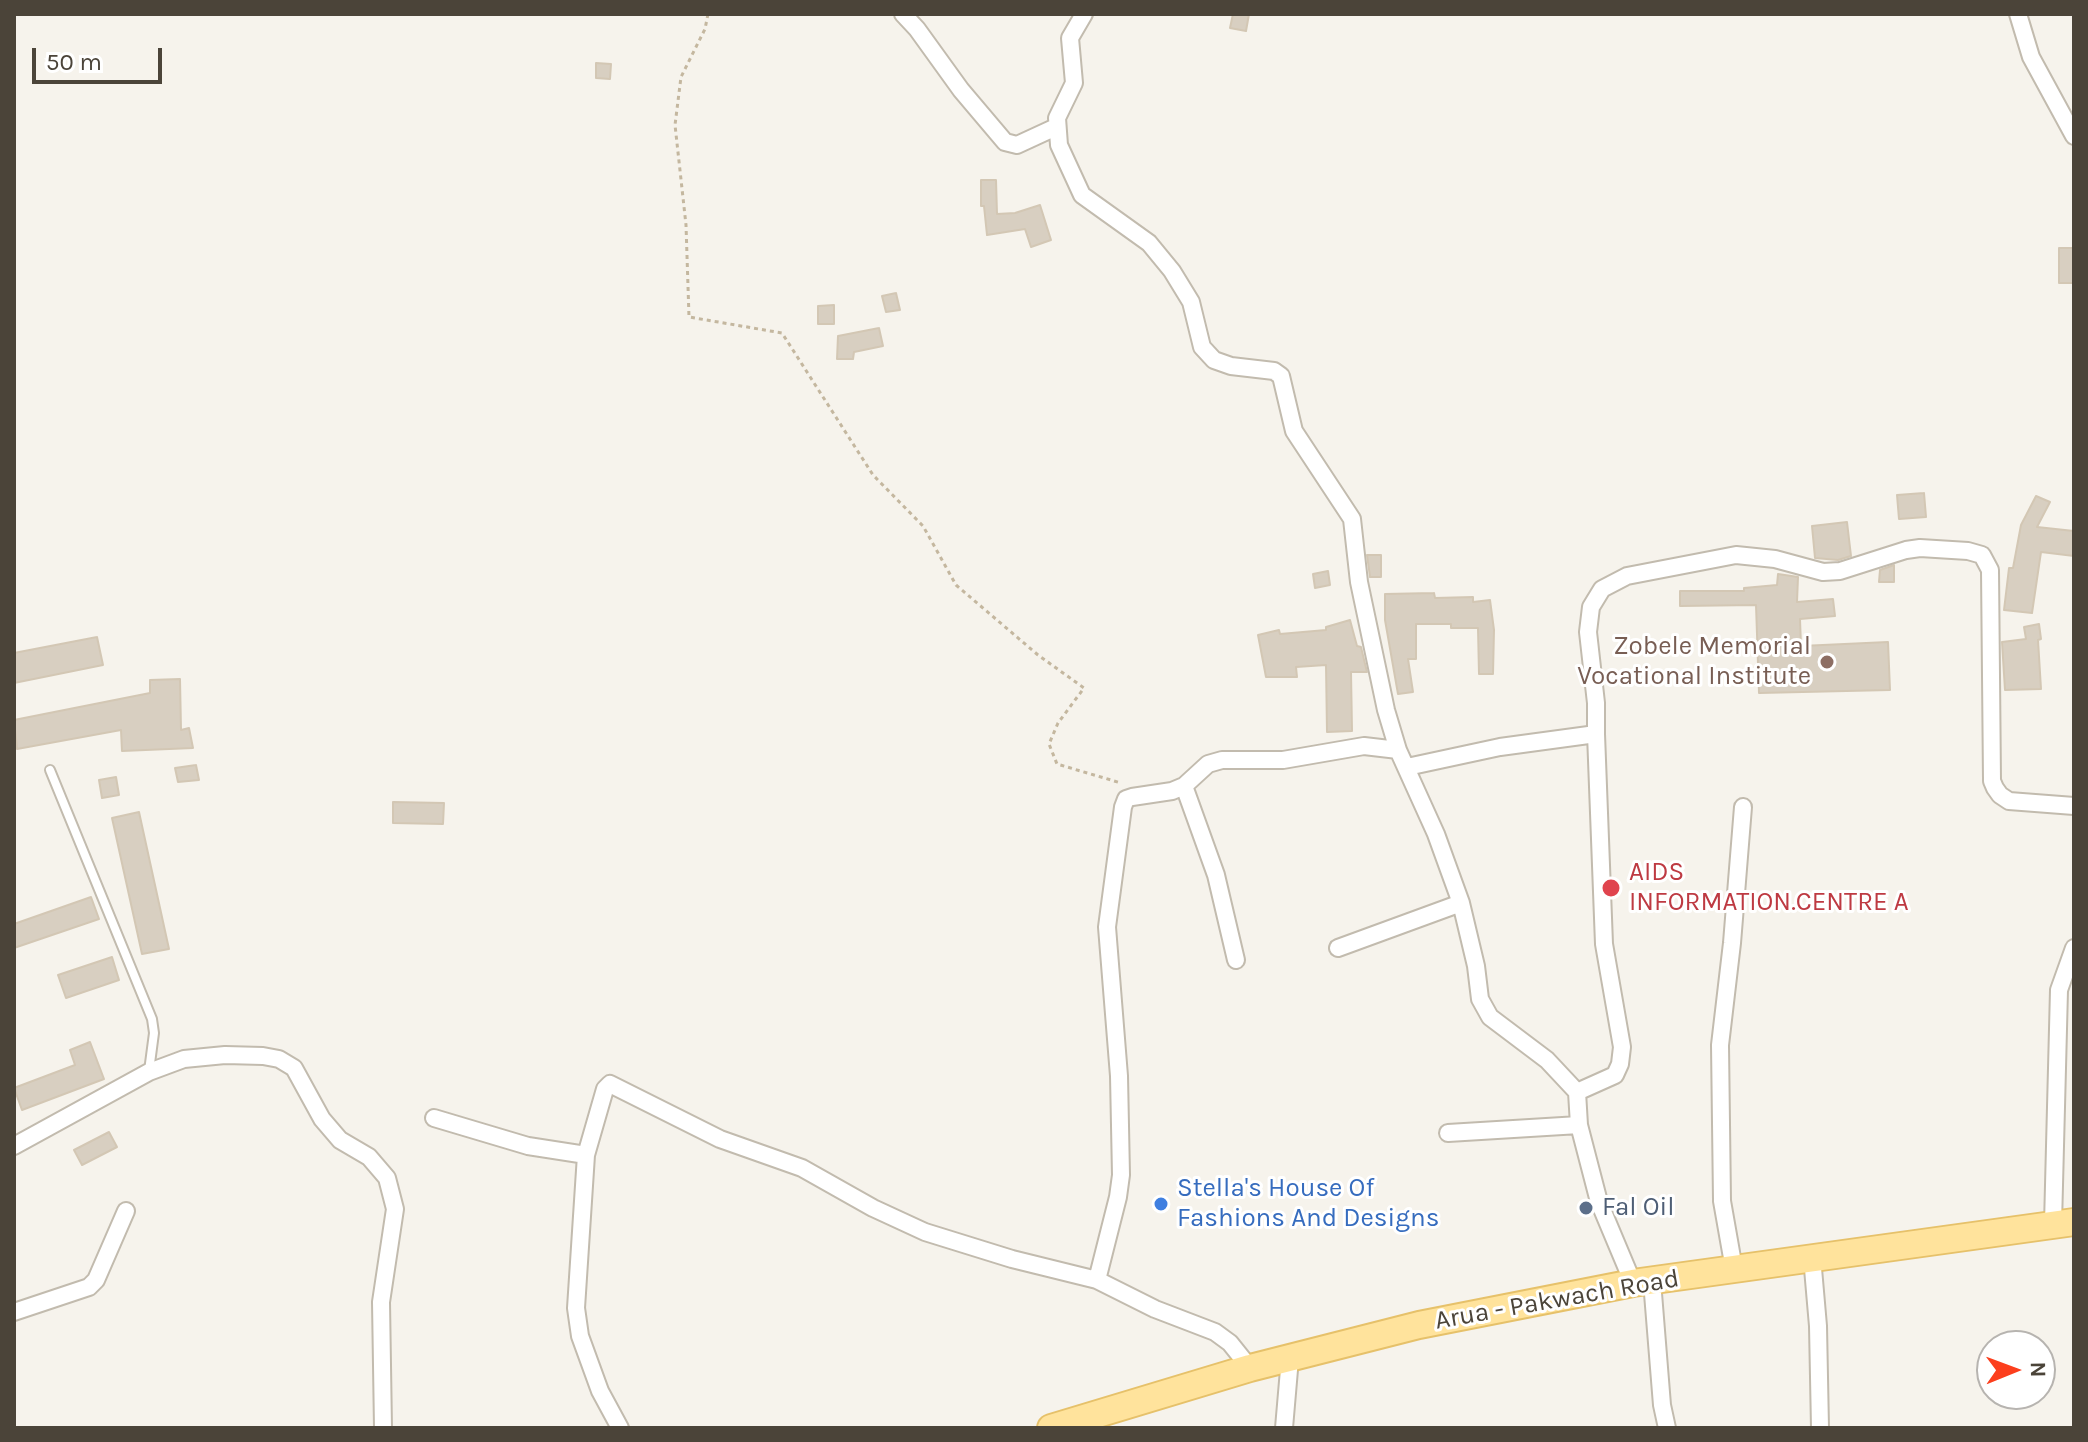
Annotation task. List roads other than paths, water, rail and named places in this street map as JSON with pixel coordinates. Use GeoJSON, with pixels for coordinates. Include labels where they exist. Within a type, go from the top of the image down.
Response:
{"type":"FeatureCollection","features":[{"type":"Feature","properties":{"kind":"main road","name":"Arua - Pakwach Road"},"geometry":{"type":"LineString","coordinates":[[1051,1428],[1250,1368],[1419,1325],[1643,1282],[2063,1223]]}},
{"type":"Feature","properties":{"kind":"street"},"geometry":{"type":"LineString","coordinates":[[903,14],[1005,142],[1017,145],[1056,127]]}},
{"type":"Feature","properties":{"kind":"street"},"geometry":{"type":"LineString","coordinates":[[1084,14],[1070,38],[1074,83],[1058,114],[1056,127],[1059,145],[1082,195],[1149,243],[1181,285],[1191,302],[1202,347],[1214,360],[1274,371],[1281,376],[1294,431],[1350,513],[1359,582],[1386,710],[1398,750],[1436,834],[1461,903],[1476,966],[1480,999],[1490,1017],[1547,1060],[1577,1092],[1579,1125],[1599,1202],[1643,1282],[1667,1428]]}},
{"type":"Feature","properties":{"kind":"street"},"geometry":{"type":"LineString","coordinates":[[2018,14],[2031,57],[2074,136]]}},
{"type":"Feature","properties":{"kind":"street"},"geometry":{"type":"LineString","coordinates":[[1577,1092],[1615,1075],[1622,1047],[1604,944],[1596,703],[1588,632],[1591,607],[1602,589],[1627,576],[1736,555],[1775,559],[1823,572],[1840,571],[1920,548],[1968,551],[1982,555],[1990,570],[1992,781],[2009,801],[2074,806]]}},
{"type":"Feature","properties":{"kind":"street"},"geometry":{"type":"LineString","coordinates":[[1407,767],[1500,747],[1596,734]]}},
{"type":"Feature","properties":{"kind":"street"},"geometry":{"type":"LineString","coordinates":[[1097,1280],[1121,1175],[1119,1076],[1107,927],[1126,799],[1172,791],[1184,786],[1208,764],[1222,760],[1283,760],[1364,746],[1398,750]]}},
{"type":"Feature","properties":{"kind":"street"},"geometry":{"type":"LineString","coordinates":[[1184,786],[1216,875],[1236,960]]}},
{"type":"Feature","properties":{"kind":"street"},"geometry":{"type":"LineString","coordinates":[[1734,1269],[1722,1201],[1720,1045],[1743,807]]}},
{"type":"Feature","properties":{"kind":"street"},"geometry":{"type":"LineString","coordinates":[[1338,948],[1461,903]]}},
{"type":"Feature","properties":{"kind":"street"},"geometry":{"type":"LineString","coordinates":[[2063,1223],[2059,990],[2074,948]]}},
{"type":"Feature","properties":{"kind":"street"},"geometry":{"type":"LineString","coordinates":[[14,1146],[149,1072],[184,1059],[263,1056],[279,1059],[294,1068],[322,1119],[340,1140],[369,1157],[387,1178],[395,1209],[381,1302],[383,1428]]}},
{"type":"Feature","properties":{"kind":"street"},"geometry":{"type":"LineString","coordinates":[[620,1428],[600,1391],[580,1336],[576,1308],[586,1155],[607,1085],[614,1085],[720,1139],[802,1168],[873,1208],[925,1232],[1012,1259],[1097,1280],[1155,1309],[1215,1332],[1230,1343],[1250,1368]]}},
{"type":"Feature","properties":{"kind":"street"},"geometry":{"type":"LineString","coordinates":[[434,1118],[528,1146],[586,1155]]}},
{"type":"Feature","properties":{"kind":"street"},"geometry":{"type":"LineString","coordinates":[[1448,1133],[1579,1125]]}},
{"type":"Feature","properties":{"kind":"street"},"geometry":{"type":"LineString","coordinates":[[14,1312],[89,1287],[96,1280],[126,1211]]}},
{"type":"Feature","properties":{"kind":"street"},"geometry":{"type":"LineString","coordinates":[[1812,1257],[1818,1326],[1820,1428]]}},
{"type":"Feature","properties":{"kind":"street"},"geometry":{"type":"LineString","coordinates":[[1284,1428],[1290,1358]]}},
{"type":"Feature","properties":{"kind":"lane"},"geometry":{"type":"LineString","coordinates":[[50,770],[152,1019],[154,1033],[149,1072]]}},
{"type":"Feature","properties":{"kind":"place","name":"Zobele Memorial Vocational Institute"},"geometry":{"type":"Point","coordinates":[1827,662]}},
{"type":"Feature","properties":{"kind":"place","name":"AIDS INFORMATION.CENTRE A"},"geometry":{"type":"Point","coordinates":[1611,888]}},
{"type":"Feature","properties":{"kind":"place","name":"Stella's House Of Fashions And Designs"},"geometry":{"type":"Point","coordinates":[1161,1204]}},
{"type":"Feature","properties":{"kind":"place","name":"Fal Oil"},"geometry":{"type":"Point","coordinates":[1586,1208]}}]}
